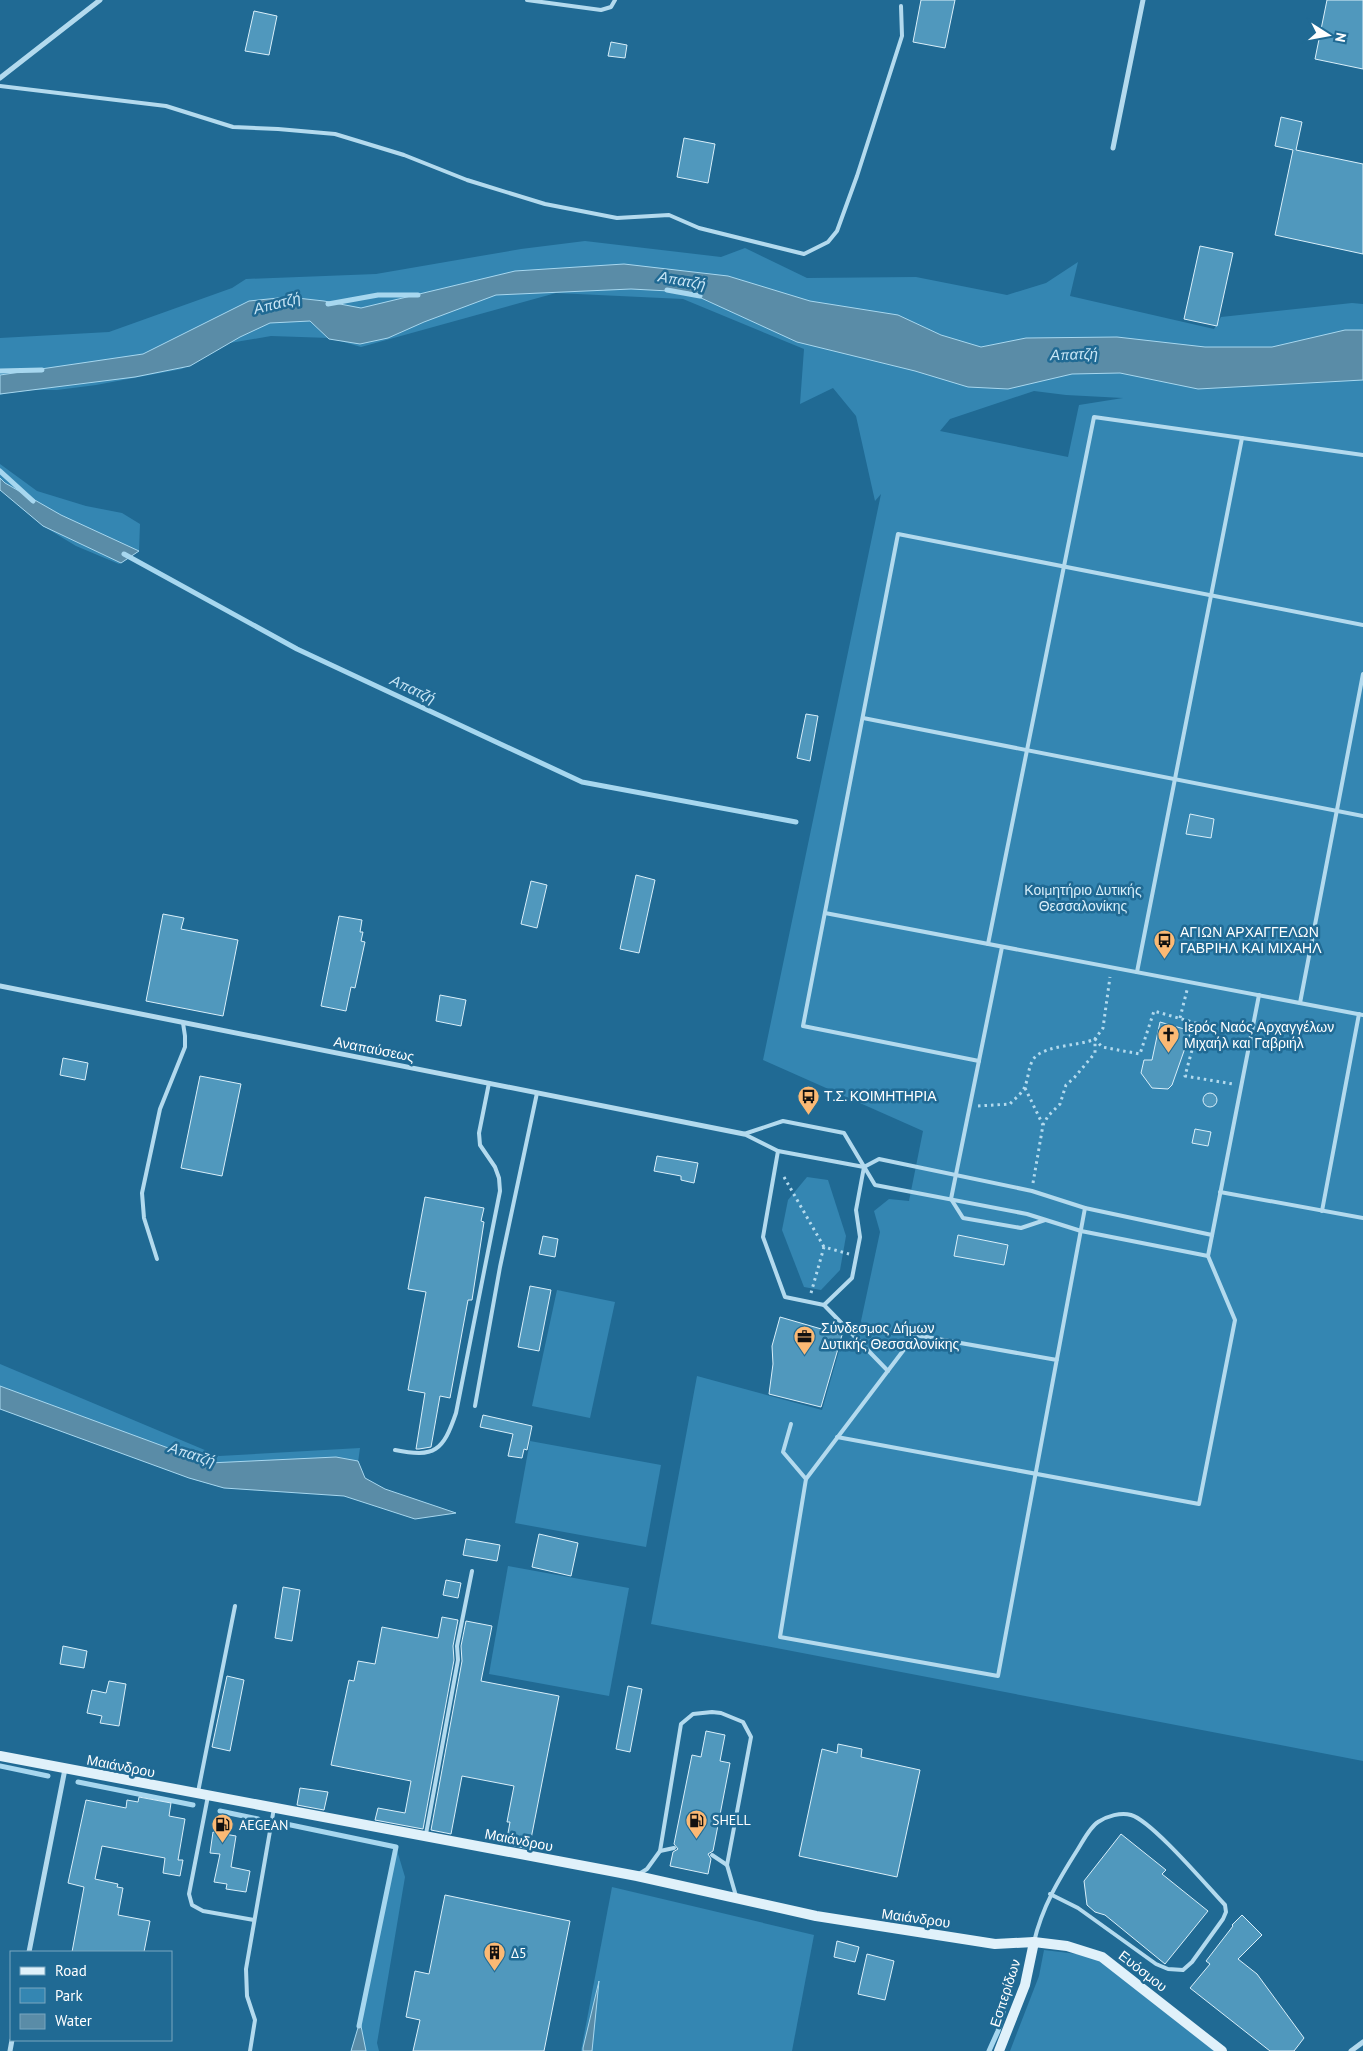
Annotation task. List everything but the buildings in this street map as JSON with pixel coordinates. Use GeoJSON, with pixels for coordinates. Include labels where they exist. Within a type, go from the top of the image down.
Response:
{"type":"FeatureCollection","features":[{"type":"Feature","properties":{"kind":"main road","name":"Μαιάνδρου"},"geometry":{"type":"LineString","coordinates":[[0,1756],[636,1876],[816,1916],[996,1944],[1034,1942]]}},
{"type":"Feature","properties":{"kind":"main road","name":"Εσπερίδων"},"geometry":{"type":"LineString","coordinates":[[999,2051],[1025,1985],[1034,1942]]}},
{"type":"Feature","properties":{"kind":"main road","name":"Ευόσμου"},"geometry":{"type":"LineString","coordinates":[[1034,1942],[1067,1946],[1102,1957],[1222,2051]]}},
{"type":"Feature","properties":{"kind":"street"},"geometry":{"type":"LineString","coordinates":[[0,78],[100,0]]}},
{"type":"Feature","properties":{"kind":"street"},"geometry":{"type":"LineString","coordinates":[[1113,148],[1143,0]]}},
{"type":"Feature","properties":{"kind":"street","name":"Αναπαύσεως"},"geometry":{"type":"LineString","coordinates":[[0,986],[744,1134]]}},
{"type":"Feature","properties":{"kind":"street"},"geometry":{"type":"LineString","coordinates":[[29,1951],[65,1769]]}},
{"type":"Feature","properties":{"kind":"street"},"geometry":{"type":"LineString","coordinates":[[1351,2051],[1363,2042]]}},
{"type":"Feature","properties":{"kind":"lane"},"geometry":{"type":"LineString","coordinates":[[527,0],[602,10],[611,7],[615,0]]}},
{"type":"Feature","properties":{"kind":"lane"},"geometry":{"type":"LineString","coordinates":[[0,86],[166,106],[232,127],[335,134],[404,155],[467,180],[545,204],[616,218],[669,215],[699,228],[804,254],[828,242],[837,231],[857,176],[902,36],[901,6]]}},
{"type":"Feature","properties":{"kind":"lane"},"geometry":{"type":"LineString","coordinates":[[988,944],[1094,417],[1363,455]]}},
{"type":"Feature","properties":{"kind":"lane"},"geometry":{"type":"LineString","coordinates":[[1137,972],[1242,438]]}},
{"type":"Feature","properties":{"kind":"lane"},"geometry":{"type":"LineString","coordinates":[[979,1061],[804,1026],[898,534],[1363,625]]}},
{"type":"Feature","properties":{"kind":"lane"},"geometry":{"type":"LineString","coordinates":[[1300,1003],[1363,674]]}},
{"type":"Feature","properties":{"kind":"lane"},"geometry":{"type":"LineString","coordinates":[[863,718],[1363,816]]}},
{"type":"Feature","properties":{"kind":"lane"},"geometry":{"type":"LineString","coordinates":[[825,913],[1361,1015],[1322,1211]]}},
{"type":"Feature","properties":{"kind":"lane"},"geometry":{"type":"LineString","coordinates":[[1002,947],[951,1199],[964,1218],[1021,1228],[1046,1220]]}},
{"type":"Feature","properties":{"kind":"lane"},"geometry":{"type":"LineString","coordinates":[[837,1437],[1199,1504],[1235,1320],[1208,1256],[1258,995]]}},
{"type":"Feature","properties":{"kind":"lane"},"geometry":{"type":"LineString","coordinates":[[157,1258],[144,1218],[142,1193],[160,1109],[184,1047],[183,1023]]}},
{"type":"Feature","properties":{"kind":"lane"},"geometry":{"type":"LineString","coordinates":[[395,1450],[421,1454],[434,1452],[443,1442],[456,1414],[500,1191],[499,1178],[495,1167],[480,1145],[479,1133],[489,1083]]}},
{"type":"Feature","properties":{"kind":"lane"},"geometry":{"type":"LineString","coordinates":[[475,1406],[500,1267],[537,1093]]}},
{"type":"Feature","properties":{"kind":"lane"},"geometry":{"type":"LineString","coordinates":[[744,1134],[783,1121],[844,1133],[875,1185],[1027,1214],[1080,1231],[1208,1256]]}},
{"type":"Feature","properties":{"kind":"lane"},"geometry":{"type":"LineString","coordinates":[[744,1134],[778,1151],[864,1167],[879,1159],[1032,1191],[1085,1208],[1212,1235]]}},
{"type":"Feature","properties":{"kind":"lane"},"geometry":{"type":"LineString","coordinates":[[778,1151],[763,1237],[785,1297],[824,1305],[888,1371]]}},
{"type":"Feature","properties":{"kind":"lane"},"geometry":{"type":"LineString","coordinates":[[824,1305],[852,1278],[860,1237],[856,1210],[864,1167]]}},
{"type":"Feature","properties":{"kind":"lane"},"geometry":{"type":"LineString","coordinates":[[1220,1192],[1363,1218]]}},
{"type":"Feature","properties":{"kind":"lane"},"geometry":{"type":"LineString","coordinates":[[1057,1360],[915,1335],[806,1478],[780,1637],[998,1676],[1057,1360],[1080,1231],[1085,1208]]}},
{"type":"Feature","properties":{"kind":"lane"},"geometry":{"type":"LineString","coordinates":[[791,1424],[783,1452],[806,1478]]}},
{"type":"Feature","properties":{"kind":"lane"},"geometry":{"type":"LineString","coordinates":[[426,1837],[458,1660],[457,1646],[472,1571]]}},
{"type":"Feature","properties":{"kind":"lane"},"geometry":{"type":"LineString","coordinates":[[197,1794],[234,1606]]}},
{"type":"Feature","properties":{"kind":"lane"},"geometry":{"type":"LineString","coordinates":[[636,1876],[647,1868],[660,1851],[681,1724],[693,1714],[722,1712],[744,1722],[751,1737],[726,1865],[736,1898]]}},
{"type":"Feature","properties":{"kind":"lane"},"geometry":{"type":"LineString","coordinates":[[208,1796],[189,1894],[192,1905],[203,1911],[254,1920]]}},
{"type":"Feature","properties":{"kind":"lane"},"geometry":{"type":"LineString","coordinates":[[250,2051],[255,2020],[247,1996],[246,1969],[274,1808]]}},
{"type":"Feature","properties":{"kind":"lane"},"geometry":{"type":"LineString","coordinates":[[1034,1942],[1039,1922],[1050,1894],[1084,1840],[1097,1822],[1115,1815],[1132,1815],[1151,1827],[1225,1904],[1226,1912],[1192,1962],[1183,1970],[1168,1969],[1156,1964],[1078,1908],[1050,1894]]}},
{"type":"Feature","properties":{"kind":"lane"},"geometry":{"type":"LineString","coordinates":[[660,1851],[674,1848]]}},
{"type":"Feature","properties":{"kind":"lane"},"geometry":{"type":"LineString","coordinates":[[712,1855],[726,1865]]}},
{"type":"Feature","properties":{"kind":"path"},"geometry":{"type":"LineString","coordinates":[[970,1106],[1010,1104],[1025,1088],[1028,1073],[1035,1057],[1047,1050],[1084,1044],[1095,1039],[1103,1028],[1110,981],[1109,967]]}},
{"type":"Feature","properties":{"kind":"path"},"geometry":{"type":"LineString","coordinates":[[1180,1018],[1189,982]]}},
{"type":"Feature","properties":{"kind":"path"},"geometry":{"type":"LineString","coordinates":[[1095,1039],[1102,1047],[1140,1054],[1154,1011],[1199,1024],[1185,1076],[1241,1086]]}},
{"type":"Feature","properties":{"kind":"path"},"geometry":{"type":"LineString","coordinates":[[1032,1191],[1043,1125],[1048,1116],[1060,1104],[1066,1085],[1095,1053],[1095,1039]]}},
{"type":"Feature","properties":{"kind":"path"},"geometry":{"type":"LineString","coordinates":[[1025,1088],[1043,1125]]}},
{"type":"Feature","properties":{"kind":"path"},"geometry":{"type":"LineString","coordinates":[[776,1164],[824,1246],[856,1256]]}},
{"type":"Feature","properties":{"kind":"path"},"geometry":{"type":"LineString","coordinates":[[810,1302],[824,1246]]}},
{"type":"Feature","properties":{"kind":"green space","name":"Κοιμητήριο Δυτικής Θεσσαλονίκης"},"geometry":{"type":"Polygon","coordinates":[[[585,241],[721,257],[745,248],[807,278],[916,277],[1007,295],[1046,283],[1078,262],[1070,296],[1214,329],[1221,317],[1352,303],[1363,304],[1363,1761],[651,1624],[697,1376],[822,1410],[841,1344],[864,1330],[861,1321],[880,1232],[874,1211],[889,1199],[909,1201],[923,1131],[763,1060],[881,494],[875,501],[856,416],[833,388],[800,404],[804,349],[683,299],[556,293],[361,347],[330,338],[271,336],[224,344],[182,369],[96,385],[57,390],[17,390],[0,395],[0,338],[109,332],[232,288],[246,279],[376,274],[521,249],[585,241]],[[1034,391],[950,419],[940,431],[1068,457],[1079,405],[1123,398],[1034,391]]]}},
{"type":"Feature","properties":{"kind":"green space"},"geometry":{"type":"Polygon","coordinates":[[[0,464],[37,491],[86,506],[122,513],[140,524],[139,551],[119,564],[76,546],[43,526],[0,490],[0,464]]]}},
{"type":"Feature","properties":{"kind":"green space"},"geometry":{"type":"Polygon","coordinates":[[[807,1177],[828,1180],[846,1236],[840,1270],[821,1290],[804,1287],[782,1230],[788,1200],[807,1177]]]}},
{"type":"Feature","properties":{"kind":"green space"},"geometry":{"type":"Polygon","coordinates":[[[557,1290],[615,1302],[590,1418],[532,1406],[557,1290]]]}},
{"type":"Feature","properties":{"kind":"green space"},"geometry":{"type":"Polygon","coordinates":[[[0,1364],[219,1456],[360,1448],[356,1477],[220,1487],[195,1480],[0,1409],[0,1364]]]}},
{"type":"Feature","properties":{"kind":"green space"},"geometry":{"type":"Polygon","coordinates":[[[530,1441],[661,1465],[646,1547],[515,1523],[530,1441]]]}},
{"type":"Feature","properties":{"kind":"green space"},"geometry":{"type":"Polygon","coordinates":[[[508,1566],[629,1588],[609,1696],[489,1674],[508,1566]]]}},
{"type":"Feature","properties":{"kind":"green space"},"geometry":{"type":"Polygon","coordinates":[[[396,1847],[405,1877],[377,2043],[379,2051],[355,2051],[396,1847]]]}},
{"type":"Feature","properties":{"kind":"green space"},"geometry":{"type":"Polygon","coordinates":[[[612,1887],[814,1935],[792,2051],[581,2051],[612,1887]]]}},
{"type":"Feature","properties":{"kind":"green space"},"geometry":{"type":"Polygon","coordinates":[[[1044,1950],[1102,1957],[1221,2051],[1010,2051],[1039,1976],[1044,1950]]]}},
{"type":"Feature","properties":{"kind":"water"},"geometry":{"type":"Polygon","coordinates":[[[624,264],[728,276],[810,301],[898,315],[941,335],[981,347],[1026,338],[1117,337],[1205,347],[1272,347],[1345,330],[1363,330],[1363,380],[1198,389],[1120,373],[1072,374],[1008,389],[968,387],[915,371],[797,342],[688,292],[631,289],[496,295],[424,322],[388,338],[360,344],[329,339],[310,321],[270,323],[240,337],[190,366],[135,377],[0,394],[0,375],[143,354],[249,301],[288,297],[361,308],[515,271],[624,264]]]}},
{"type":"Feature","properties":{"kind":"water"},"geometry":{"type":"Polygon","coordinates":[[[0,478],[5,483],[61,515],[139,551],[121,563],[43,526],[0,490],[0,478]]]}},
{"type":"Feature","properties":{"kind":"water"},"geometry":{"type":"Polygon","coordinates":[[[0,1386],[209,1463],[336,1457],[358,1461],[365,1478],[385,1489],[456,1513],[415,1519],[344,1496],[224,1488],[189,1478],[0,1409],[0,1386]]]}},
{"type":"Feature","properties":{"kind":"water"},"geometry":{"type":"Polygon","coordinates":[[[599,1981],[592,2051],[583,2051],[583,2048],[599,1981]]]}},
{"type":"Feature","properties":{"kind":"water"},"geometry":{"type":"Polygon","coordinates":[[[360,2021],[366,2051],[351,2051],[360,2021]]]}},
{"type":"Feature","properties":{"kind":"waterway","name":"Απατζή"},"geometry":{"type":"LineString","coordinates":[[667,290],[700,296]]}},
{"type":"Feature","properties":{"kind":"waterway","name":"Απατζή"},"geometry":{"type":"LineString","coordinates":[[328,304],[378,295],[418,295]]}},
{"type":"Feature","properties":{"kind":"waterway","name":"Απατζή"},"geometry":{"type":"LineString","coordinates":[[0,371],[42,370]]}},
{"type":"Feature","properties":{"kind":"waterway","name":"Απατζή"},"geometry":{"type":"LineString","coordinates":[[0,471],[33,501]]}},
{"type":"Feature","properties":{"kind":"waterway","name":"Απατζή"},"geometry":{"type":"LineString","coordinates":[[124,554],[297,649],[582,782],[796,822]]}},
{"type":"Feature","properties":{"kind":"waterway"},"geometry":{"type":"LineString","coordinates":[[0,1766],[48,1776]]}},
{"type":"Feature","properties":{"kind":"waterway"},"geometry":{"type":"LineString","coordinates":[[78,1782],[193,1805]]}},
{"type":"Feature","properties":{"kind":"waterway"},"geometry":{"type":"LineString","coordinates":[[220,1811],[258,1819]]}},
{"type":"Feature","properties":{"kind":"waterway"},"geometry":{"type":"LineString","coordinates":[[286,1824],[396,1847],[359,2026]]}},
{"type":"Feature","properties":{"kind":"waterway"},"geometry":{"type":"LineString","coordinates":[[989,2051],[998,2031],[1014,1973]]}},
{"type":"Feature","properties":{"kind":"place","name":"ΑΓΙΩΝ ΑΡΧΑΓΓΕΛΩΝ ΓΑΒΡΙΗΛ ΚΑΙ ΜΙΧΑΗΛ"},"geometry":{"type":"Point","coordinates":[1164,959]}},
{"type":"Feature","properties":{"kind":"place","name":"Ιερός Ναός Αρχαγγέλων Μιχαήλ και Γαβριήλ"},"geometry":{"type":"Point","coordinates":[1168,1054]}},
{"type":"Feature","properties":{"kind":"place","name":"Τ.Σ. ΚΟΙΜΗΤΗΡΙΑ"},"geometry":{"type":"Point","coordinates":[808,1115]}},
{"type":"Feature","properties":{"kind":"place","name":"Σύνδεσμος Δήμων Δυτικής Θεσσαλονίκης"},"geometry":{"type":"Point","coordinates":[805,1355]}},
{"type":"Feature","properties":{"kind":"place","name":"SHELL"},"geometry":{"type":"Point","coordinates":[696,1839]}},
{"type":"Feature","properties":{"kind":"place","name":"AEGEAN"},"geometry":{"type":"Point","coordinates":[223,1844]}},
{"type":"Feature","properties":{"kind":"place","name":"Δ5"},"geometry":{"type":"Point","coordinates":[495,1972]}}]}
